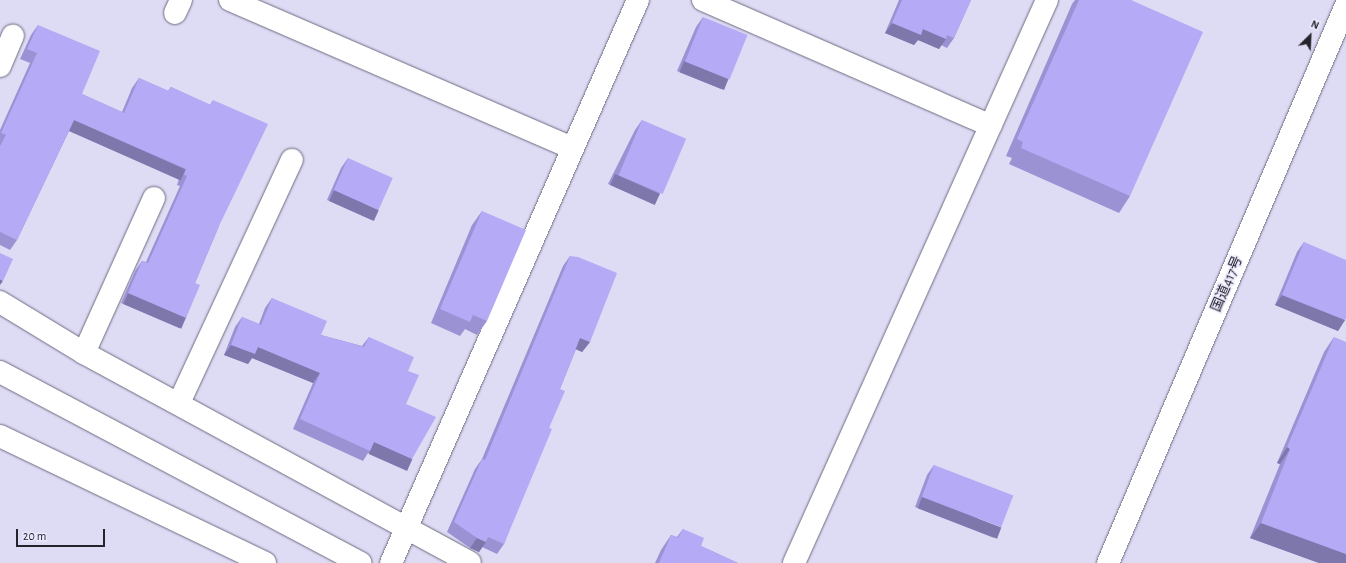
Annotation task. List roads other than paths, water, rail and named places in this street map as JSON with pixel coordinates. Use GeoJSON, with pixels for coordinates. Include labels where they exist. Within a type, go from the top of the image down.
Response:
{"type":"FeatureCollection","features":[{"type":"Feature","properties":{"kind":"main road"},"geometry":{"type":"LineString","coordinates":[[230,0],[572,148]]}},
{"type":"Feature","properties":{"kind":"main road"},"geometry":{"type":"LineString","coordinates":[[391,563],[638,0]]}},
{"type":"Feature","properties":{"kind":"main road"},"geometry":{"type":"LineString","coordinates":[[703,0],[991,126]]}},
{"type":"Feature","properties":{"kind":"main road"},"geometry":{"type":"LineString","coordinates":[[794,563],[1048,0]]}},
{"type":"Feature","properties":{"kind":"main road","name":"国道417号"},"geometry":{"type":"LineString","coordinates":[[1108,563],[1346,5]]}},
{"type":"Feature","properties":{"kind":"main road"},"geometry":{"type":"LineString","coordinates":[[0,66],[13,36]]}},
{"type":"Feature","properties":{"kind":"main road"},"geometry":{"type":"LineString","coordinates":[[179,403],[292,160]]}},
{"type":"Feature","properties":{"kind":"main road"},"geometry":{"type":"LineString","coordinates":[[84,353],[154,198]]}},
{"type":"Feature","properties":{"kind":"main road"},"geometry":{"type":"LineString","coordinates":[[0,302],[84,353],[179,403],[405,529],[470,563]]}},
{"type":"Feature","properties":{"kind":"main road"},"geometry":{"type":"LineString","coordinates":[[0,372],[361,563]]}},
{"type":"Feature","properties":{"kind":"main road"},"geometry":{"type":"LineString","coordinates":[[0,436],[265,563]]}}]}
